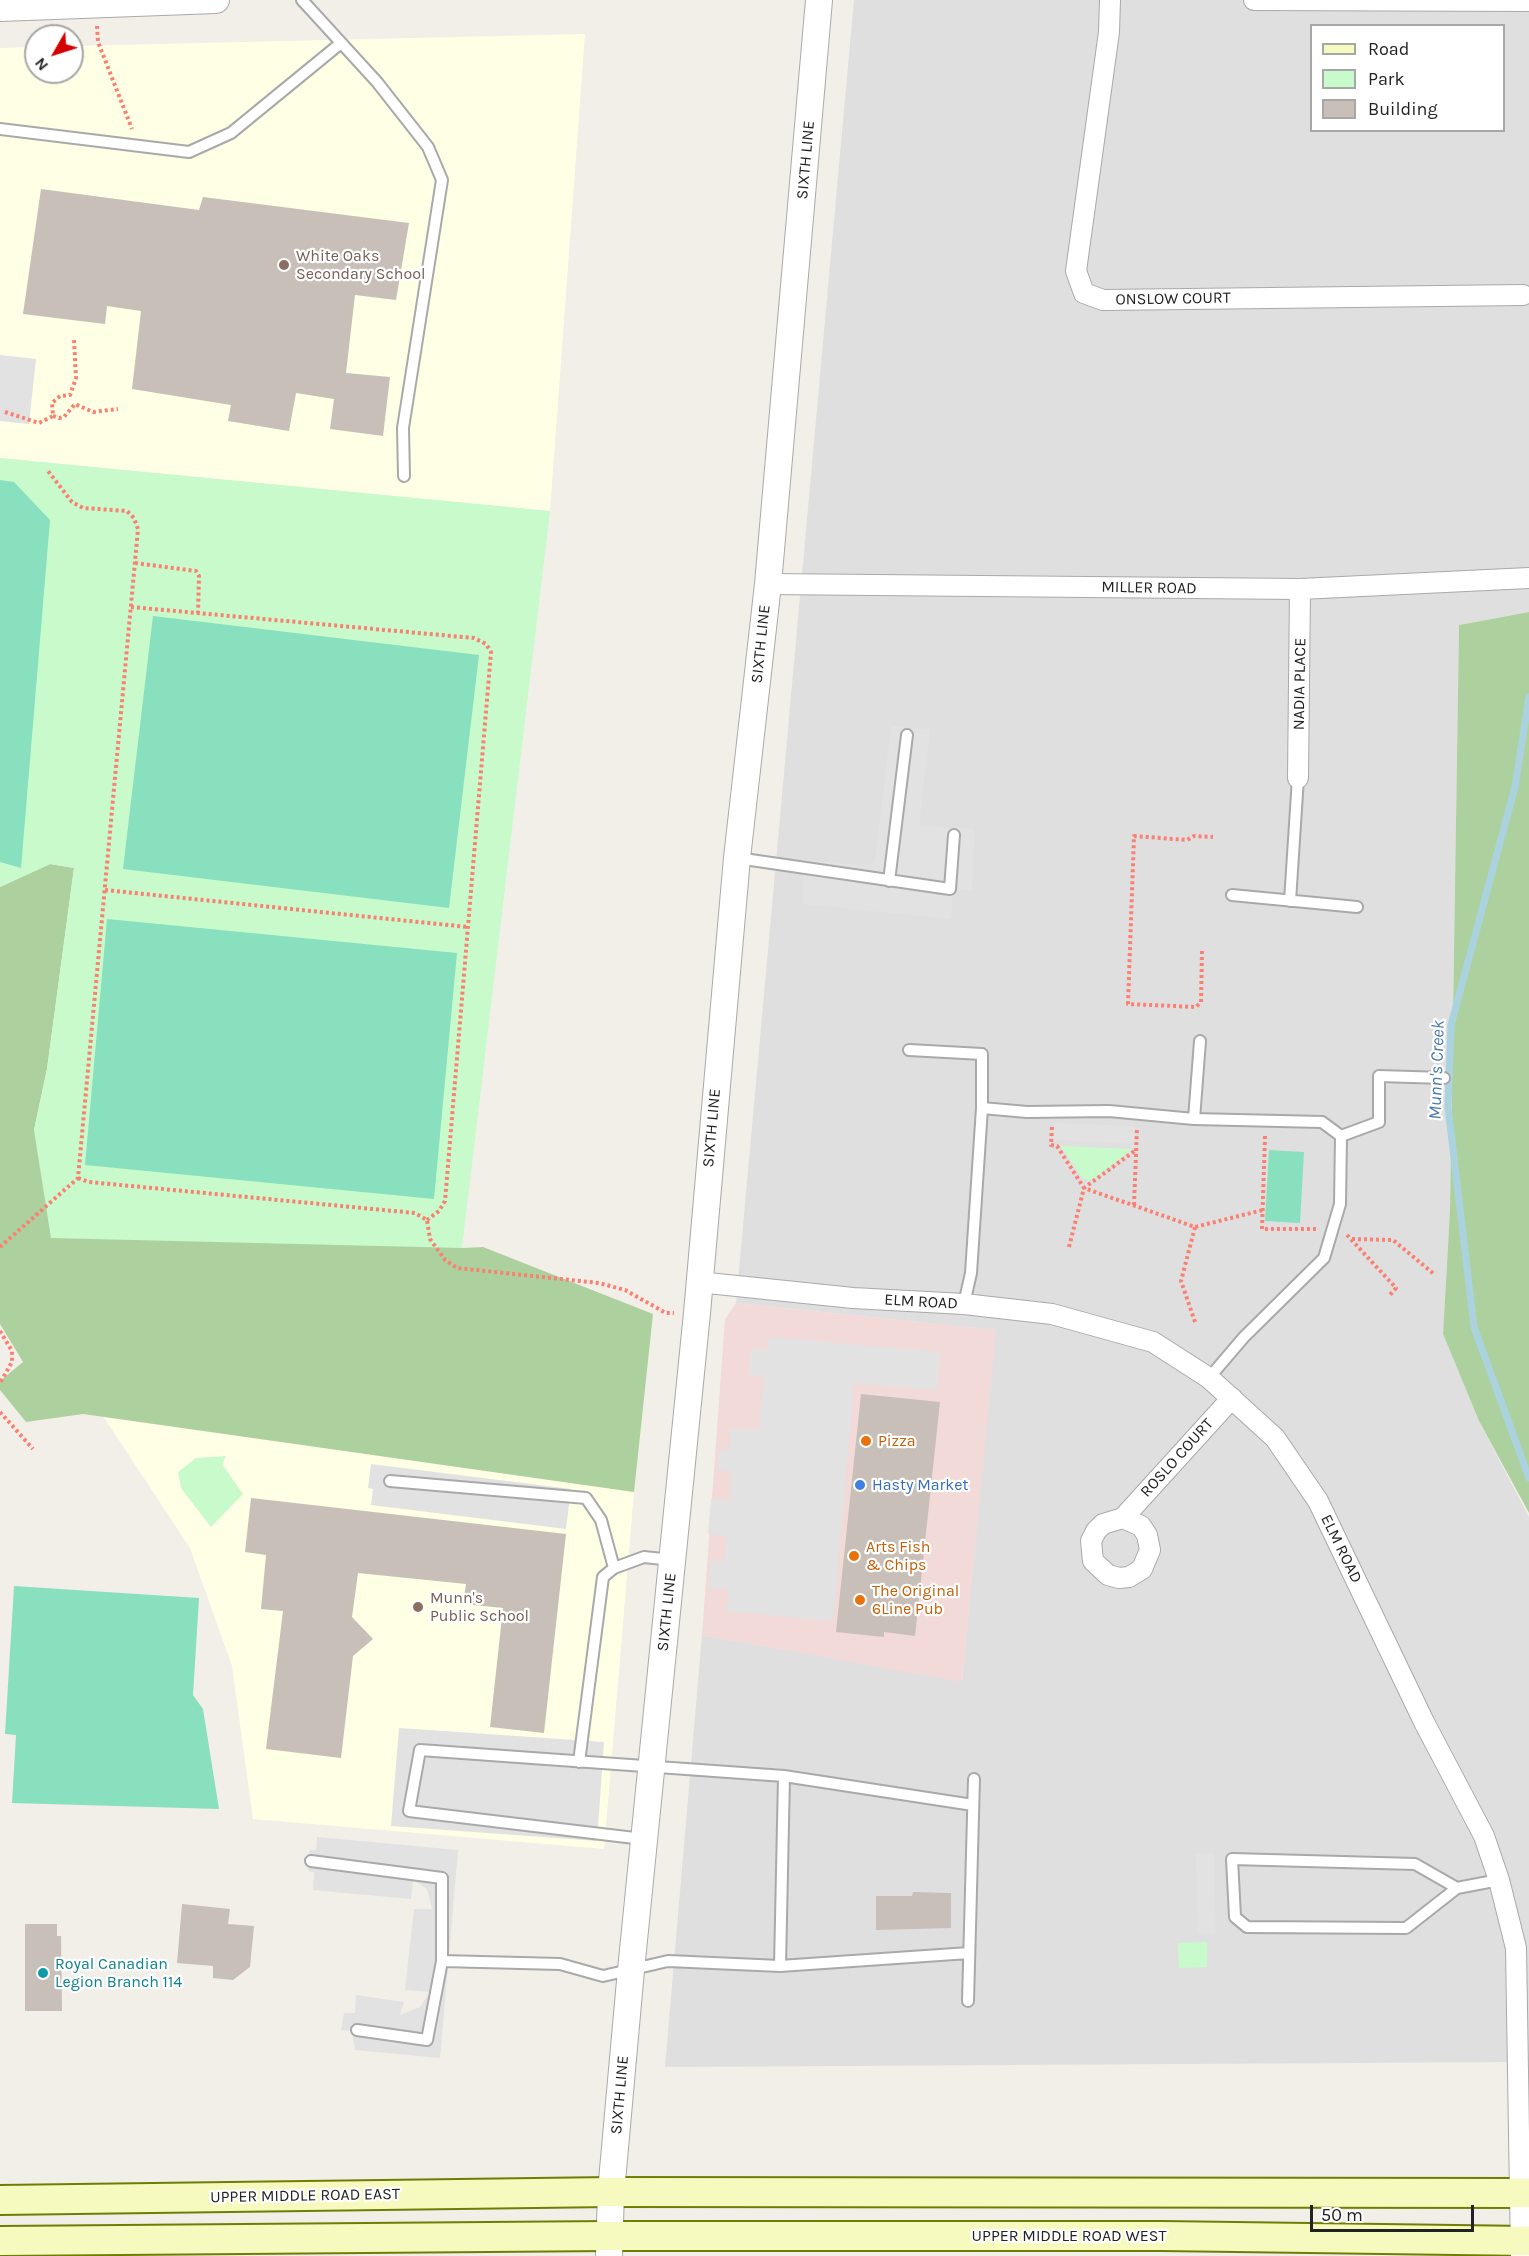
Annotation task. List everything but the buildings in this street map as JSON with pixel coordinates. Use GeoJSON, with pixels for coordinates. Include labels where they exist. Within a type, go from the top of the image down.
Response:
{"type":"FeatureCollection","features":[{"type":"Feature","properties":{"kind":"main road"},"geometry":{"type":"LineString","coordinates":[[611,2192],[1525,2193]]}},
{"type":"Feature","properties":{"kind":"main road","name":"UPPER MIDDLE ROAD EAST"},"geometry":{"type":"LineString","coordinates":[[0,2200],[611,2192]]}},
{"type":"Feature","properties":{"kind":"main road","name":"UPPER MIDDLE ROAD WEST"},"geometry":{"type":"LineString","coordinates":[[609,2246],[1162,2236],[1524,2246]]}},
{"type":"Feature","properties":{"kind":"main road"},"geometry":{"type":"LineString","coordinates":[[0,2241],[185,2237],[609,2246]]}},
{"type":"Feature","properties":{"kind":"street"},"geometry":{"type":"LineString","coordinates":[[0,8],[216,0]]}},
{"type":"Feature","properties":{"kind":"street","name":"SIXTH LINE"},"geometry":{"type":"LineString","coordinates":[[609,2246],[611,2192],[631,1970],[697,1313],[698,1281],[737,858],[768,584],[819,0]]}},
{"type":"Feature","properties":{"kind":"street","name":"ONSLOW COURT"},"geometry":{"type":"LineString","coordinates":[[1110,0],[1109,32],[1076,271],[1084,293],[1103,300],[1523,295]]}},
{"type":"Feature","properties":{"kind":"street"},"geometry":{"type":"LineString","coordinates":[[1254,0],[1529,1]]}},
{"type":"Feature","properties":{"kind":"street","name":"MILLER ROAD"},"geometry":{"type":"LineString","coordinates":[[768,584],[1300,589],[1529,578]]}},
{"type":"Feature","properties":{"kind":"street","name":"NADIA PLACE"},"geometry":{"type":"LineString","coordinates":[[1298,778],[1300,589]]}},
{"type":"Feature","properties":{"kind":"street","name":"ELM ROAD"},"geometry":{"type":"LineString","coordinates":[[698,1281],[853,1298],[964,1304],[1052,1314],[1153,1342],[1209,1378],[1275,1437],[1318,1501],[1424,1722],[1484,1836],[1499,1880],[1516,1948],[1525,2193],[1524,2246]]}},
{"type":"Feature","properties":{"kind":"street","name":"ROSLO COURT"},"geometry":{"type":"LineString","coordinates":[[1123,1518],[1232,1398]]}},
{"type":"Feature","properties":{"kind":"lane"},"geometry":{"type":"LineString","coordinates":[[302,0],[378,82],[428,147],[442,180],[403,428],[404,476]]}},
{"type":"Feature","properties":{"kind":"lane"},"geometry":{"type":"LineString","coordinates":[[0,129],[189,152],[231,133],[341,43]]}},
{"type":"Feature","properties":{"kind":"lane"},"geometry":{"type":"LineString","coordinates":[[889,881],[906,735]]}},
{"type":"Feature","properties":{"kind":"lane"},"geometry":{"type":"LineString","coordinates":[[1290,901],[1298,778]]}},
{"type":"Feature","properties":{"kind":"lane"},"geometry":{"type":"LineString","coordinates":[[737,858],[950,889],[954,835]]}},
{"type":"Feature","properties":{"kind":"lane"},"geometry":{"type":"LineString","coordinates":[[1232,895],[1357,907]]}},
{"type":"Feature","properties":{"kind":"lane"},"geometry":{"type":"LineString","coordinates":[[1194,1119],[1200,1041]]}},
{"type":"Feature","properties":{"kind":"lane"},"geometry":{"type":"LineString","coordinates":[[909,1050],[982,1054],[982,1108],[971,1273],[964,1304]]}},
{"type":"Feature","properties":{"kind":"lane"},"geometry":{"type":"LineString","coordinates":[[1341,1136],[1378,1122],[1379,1076],[1444,1078]]}},
{"type":"Feature","properties":{"kind":"lane"},"geometry":{"type":"LineString","coordinates":[[982,1108],[1053,1112],[1109,1111],[1194,1119],[1322,1122],[1341,1136]]}},
{"type":"Feature","properties":{"kind":"lane"},"geometry":{"type":"LineString","coordinates":[[1209,1378],[1244,1337],[1324,1258],[1340,1204],[1341,1136]]}},
{"type":"Feature","properties":{"kind":"lane"},"geometry":{"type":"LineString","coordinates":[[390,1481],[586,1498],[601,1520],[614,1568]]}},
{"type":"Feature","properties":{"kind":"lane"},"geometry":{"type":"LineString","coordinates":[[579,1762],[603,1577],[614,1568],[644,1557],[672,1560]]}},
{"type":"Feature","properties":{"kind":"lane"},"geometry":{"type":"LineString","coordinates":[[645,1840],[409,1811],[420,1750],[784,1776],[973,1805]]}},
{"type":"Feature","properties":{"kind":"lane"},"geometry":{"type":"LineString","coordinates":[[780,1966],[784,1776]]}},
{"type":"Feature","properties":{"kind":"lane"},"geometry":{"type":"LineString","coordinates":[[968,2001],[974,1779]]}},
{"type":"Feature","properties":{"kind":"lane"},"geometry":{"type":"LineString","coordinates":[[1457,1888],[1414,1864],[1232,1859],[1235,1917],[1247,1928],[1406,1928],[1457,1888],[1499,1880]]}},
{"type":"Feature","properties":{"kind":"lane"},"geometry":{"type":"LineString","coordinates":[[311,1861],[442,1878],[442,1960],[427,2040],[357,2030]]}},
{"type":"Feature","properties":{"kind":"lane"},"geometry":{"type":"LineString","coordinates":[[442,1960],[560,1964],[603,1976],[668,1961],[780,1966],[969,1953]]}},
{"type":"Feature","properties":{"kind":"path"},"geometry":{"type":"LineString","coordinates":[[96,6],[98,42],[140,146]]}},
{"type":"Feature","properties":{"kind":"path"},"geometry":{"type":"LineString","coordinates":[[74,340],[76,378],[70,395],[75,404],[93,412],[118,409]]}},
{"type":"Feature","properties":{"kind":"path"},"geometry":{"type":"LineString","coordinates":[[53,416],[52,403],[60,396],[70,395]]}},
{"type":"Feature","properties":{"kind":"path"},"geometry":{"type":"LineString","coordinates":[[5,412],[39,423],[53,416],[64,417],[75,404]]}},
{"type":"Feature","properties":{"kind":"path"},"geometry":{"type":"LineString","coordinates":[[1,1246],[78,1178],[138,529],[134,518],[127,511],[83,508],[72,502],[48,471]]}},
{"type":"Feature","properties":{"kind":"path"},"geometry":{"type":"LineString","coordinates":[[135,563],[196,571],[199,576],[198,613]]}},
{"type":"Feature","properties":{"kind":"path"},"geometry":{"type":"LineString","coordinates":[[131,607],[474,638],[486,644],[491,652],[445,1201],[439,1211],[428,1220]]}},
{"type":"Feature","properties":{"kind":"path"},"geometry":{"type":"LineString","coordinates":[[1202,951],[1201,1002],[1196,1006],[1128,1004],[1134,836],[1187,840],[1194,836],[1213,837]]}},
{"type":"Feature","properties":{"kind":"path"},"geometry":{"type":"LineString","coordinates":[[105,890],[468,927]]}},
{"type":"Feature","properties":{"kind":"path"},"geometry":{"type":"LineString","coordinates":[[1053,1112],[1052,1145],[1057,1146],[1084,1188],[1196,1227],[1263,1210]]}},
{"type":"Feature","properties":{"kind":"path"},"geometry":{"type":"LineString","coordinates":[[1134,1205],[1138,1114]]}},
{"type":"Feature","properties":{"kind":"path"},"geometry":{"type":"LineString","coordinates":[[1266,1121],[1262,1229],[1334,1226],[1351,1239],[1396,1288],[1389,1296]]}},
{"type":"Feature","properties":{"kind":"path"},"geometry":{"type":"LineString","coordinates":[[1069,1247],[1084,1188],[1137,1150]]}},
{"type":"Feature","properties":{"kind":"path"},"geometry":{"type":"LineString","coordinates":[[78,1178],[89,1182],[415,1213],[428,1220]]}},
{"type":"Feature","properties":{"kind":"path"},"geometry":{"type":"LineString","coordinates":[[428,1220],[430,1239],[445,1260],[457,1268],[599,1283],[625,1290],[666,1313],[697,1313]]}},
{"type":"Feature","properties":{"kind":"path"},"geometry":{"type":"LineString","coordinates":[[1195,1322],[1181,1281],[1196,1227]]}},
{"type":"Feature","properties":{"kind":"path"},"geometry":{"type":"LineString","coordinates":[[1351,1239],[1393,1239],[1434,1274]]}},
{"type":"Feature","properties":{"kind":"path"},"geometry":{"type":"LineString","coordinates":[[0,1331],[12,1351],[12,1362],[0,1383]]}},
{"type":"Feature","properties":{"kind":"path"},"geometry":{"type":"LineString","coordinates":[[0,1412],[33,1449]]}},
{"type":"Feature","properties":{"kind":"shaded area"},"geometry":{"type":"Polygon","coordinates":[[[854,0],[1529,0],[1529,612],[1459,625],[1450,1210],[1443,1334],[1479,1421],[1529,1517],[1529,2062],[665,2067],[702,1635],[962,1681],[995,1330],[736,1303],[854,0]]]}},
{"type":"Feature","properties":{"kind":"shaded area","name":"White Oaks Secondary School"},"geometry":{"type":"Polygon","coordinates":[[[585,34],[550,511],[0,458],[0,48],[24,47],[24,84],[84,84],[84,46],[585,34]]]}},
{"type":"Feature","properties":{"kind":"shaded area"},"geometry":{"type":"Polygon","coordinates":[[[0,355],[36,359],[29,424],[0,421],[0,355]]]}},
{"type":"Feature","properties":{"kind":"shaded area"},"geometry":{"type":"Polygon","coordinates":[[[891,726],[930,730],[919,826],[975,829],[972,890],[953,890],[951,919],[802,904],[804,860],[869,866],[875,860],[891,726]]]}},
{"type":"Feature","properties":{"kind":"shaded area"},"geometry":{"type":"Polygon","coordinates":[[[1055,1123],[1135,1126],[1134,1143],[1055,1140],[1055,1123]]]}},
{"type":"Feature","properties":{"kind":"shaded area"},"geometry":{"type":"Polygon","coordinates":[[[736,1303],[996,1330],[962,1682],[702,1635],[725,1319],[736,1303]]]}},
{"type":"Feature","properties":{"kind":"shaded area"},"geometry":{"type":"Polygon","coordinates":[[[768,1337],[940,1352],[937,1390],[854,1383],[833,1621],[726,1611],[728,1590],[708,1588],[711,1560],[725,1561],[727,1536],[708,1534],[711,1499],[729,1501],[732,1472],[717,1470],[719,1450],[729,1451],[731,1428],[759,1430],[764,1377],[749,1376],[751,1348],[767,1350],[768,1337]]]}},
{"type":"Feature","properties":{"kind":"shaded area","name":"Munn's Public School"},"geometry":{"type":"Polygon","coordinates":[[[103,1416],[634,1492],[604,1849],[253,1819],[232,1666],[190,1548],[103,1416]]]}},
{"type":"Feature","properties":{"kind":"shaded area"},"geometry":{"type":"Polygon","coordinates":[[[371,1464],[571,1489],[566,1529],[371,1505],[373,1489],[368,1488],[371,1464]]]}},
{"type":"Feature","properties":{"kind":"shaded area"},"geometry":{"type":"Polygon","coordinates":[[[399,1728],[604,1742],[597,1841],[391,1826],[399,1728]]]}},
{"type":"Feature","properties":{"kind":"shaded area"},"geometry":{"type":"Polygon","coordinates":[[[317,1837],[458,1850],[440,2058],[355,2050],[352,2031],[341,2030],[344,2013],[355,2013],[356,1995],[404,2002],[400,2015],[420,2007],[430,1992],[405,1990],[414,1909],[432,1909],[427,1889],[413,1880],[411,1899],[313,1890],[314,1872],[308,1871],[310,1850],[316,1850],[317,1837]]]}},
{"type":"Feature","properties":{"kind":"shaded area"},"geometry":{"type":"Polygon","coordinates":[[[1214,1853],[1215,1933],[1198,1934],[1196,1854],[1214,1853]]]}},
{"type":"Feature","properties":{"kind":"green space"},"geometry":{"type":"Polygon","coordinates":[[[0,458],[550,511],[462,1248],[51,1238],[34,1130],[47,1069],[74,868],[50,864],[0,887],[0,458]]]}},
{"type":"Feature","properties":{"kind":"green space"},"geometry":{"type":"Polygon","coordinates":[[[0,480],[14,482],[50,520],[21,868],[0,862],[0,480]]]}},
{"type":"Feature","properties":{"kind":"green space"},"geometry":{"type":"Polygon","coordinates":[[[1529,612],[1529,1513],[1479,1421],[1443,1334],[1450,1210],[1459,625],[1529,612]]]}},
{"type":"Feature","properties":{"kind":"green space"},"geometry":{"type":"Polygon","coordinates":[[[153,616],[479,655],[449,908],[123,869],[153,616]]]}},
{"type":"Feature","properties":{"kind":"green space"},"geometry":{"type":"Polygon","coordinates":[[[50,864],[74,868],[47,1069],[34,1130],[462,1248],[483,1247],[653,1314],[634,1492],[83,1414],[26,1422],[0,1390],[0,1381],[23,1362],[0,1324],[0,887],[50,864]]]}},
{"type":"Feature","properties":{"kind":"green space"},"geometry":{"type":"Polygon","coordinates":[[[107,919],[457,953],[434,1199],[85,1165],[107,919]]]}},
{"type":"Feature","properties":{"kind":"green space"},"geometry":{"type":"Polygon","coordinates":[[[1061,1146],[1132,1149],[1092,1181],[1082,1178],[1061,1146]]]}},
{"type":"Feature","properties":{"kind":"green space"},"geometry":{"type":"Polygon","coordinates":[[[1269,1150],[1304,1152],[1300,1223],[1265,1221],[1269,1150]]]}},
{"type":"Feature","properties":{"kind":"green space"},"geometry":{"type":"Polygon","coordinates":[[[226,1456],[222,1464],[243,1494],[211,1527],[181,1488],[178,1472],[196,1458],[226,1456]]]}},
{"type":"Feature","properties":{"kind":"green space"},"geometry":{"type":"Polygon","coordinates":[[[14,1586],[199,1598],[193,1695],[203,1709],[219,1809],[12,1803],[16,1735],[5,1734],[14,1586]]]}},
{"type":"Feature","properties":{"kind":"green space"},"geometry":{"type":"Polygon","coordinates":[[[1207,1942],[1207,1967],[1179,1968],[1178,1943],[1207,1942]]]}},
{"type":"Feature","properties":{"kind":"waterway","name":"Munn's Creek"},"geometry":{"type":"LineString","coordinates":[[1529,697],[1515,787],[1451,1025],[1448,1107],[1474,1327],[1529,1478]]}},
{"type":"Feature","properties":{"kind":"place","name":"White Oaks Secondary School"},"geometry":{"type":"Point","coordinates":[284,265]}},
{"type":"Feature","properties":{"kind":"place","name":"Pizza"},"geometry":{"type":"Point","coordinates":[866,1441]}},
{"type":"Feature","properties":{"kind":"place","name":"Hasty Market"},"geometry":{"type":"Point","coordinates":[860,1485]}},
{"type":"Feature","properties":{"kind":"place","name":"Arts Fish & Chips"},"geometry":{"type":"Point","coordinates":[854,1556]}},
{"type":"Feature","properties":{"kind":"place","name":"The Original 6Line Pub"},"geometry":{"type":"Point","coordinates":[860,1600]}},
{"type":"Feature","properties":{"kind":"place","name":"Munn's Public School"},"geometry":{"type":"Point","coordinates":[418,1607]}},
{"type":"Feature","properties":{"kind":"place","name":"Royal Canadian Legion Branch 114"},"geometry":{"type":"Point","coordinates":[43,1973]}}]}
